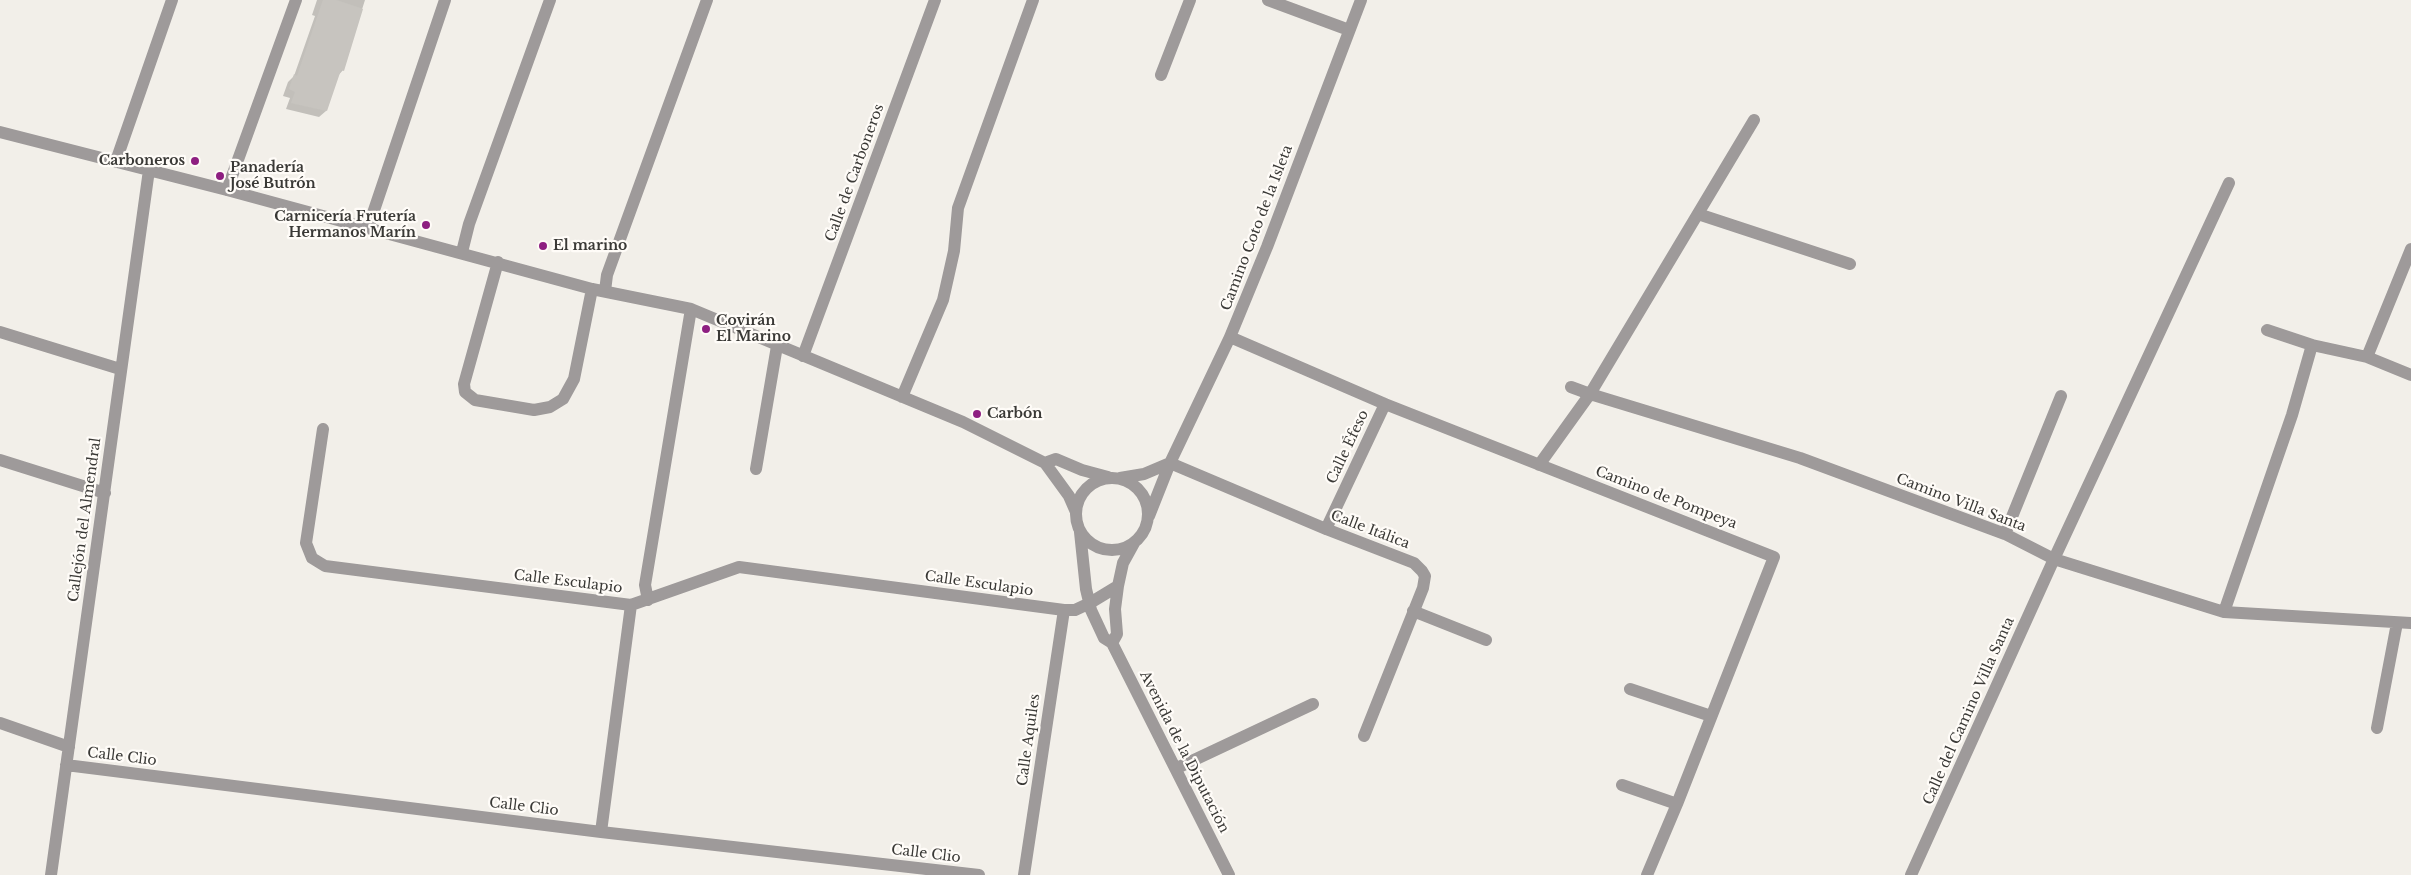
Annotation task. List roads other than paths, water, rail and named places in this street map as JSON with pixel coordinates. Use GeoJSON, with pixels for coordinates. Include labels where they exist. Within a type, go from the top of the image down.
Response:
{"type":"FeatureCollection","features":[{"type":"Feature","properties":{"kind":"street"},"geometry":{"type":"LineString","coordinates":[[116,161],[172,0]]}},
{"type":"Feature","properties":{"kind":"street"},"geometry":{"type":"LineString","coordinates":[[227,190],[296,0]]}},
{"type":"Feature","properties":{"kind":"street"},"geometry":{"type":"LineString","coordinates":[[368,228],[445,0]]}},
{"type":"Feature","properties":{"kind":"street"},"geometry":{"type":"LineString","coordinates":[[462,252],[469,224],[550,0]]}},
{"type":"Feature","properties":{"kind":"street"},"geometry":{"type":"LineString","coordinates":[[498,262],[464,384],[465,392],[475,400],[534,410],[550,407],[563,399],[574,379],[599,290],[607,275],[707,0]]}},
{"type":"Feature","properties":{"kind":"street","name":"Calle de Carboneros"},"geometry":{"type":"LineString","coordinates":[[803,356],[935,0]]}},
{"type":"Feature","properties":{"kind":"street"},"geometry":{"type":"LineString","coordinates":[[902,397],[943,300],[954,252],[958,208],[1033,0]]}},
{"type":"Feature","properties":{"kind":"street"},"geometry":{"type":"LineString","coordinates":[[1161,75],[1190,0]]}},
{"type":"Feature","properties":{"kind":"street"},"geometry":{"type":"LineString","coordinates":[[1268,0],[1349,30]]}},
{"type":"Feature","properties":{"kind":"street","name":"Camino Coto de la Isleta"},"geometry":{"type":"LineString","coordinates":[[1149,516],[1170,462],[1230,337],[1268,247],[1361,0]]}},
{"type":"Feature","properties":{"kind":"street"},"geometry":{"type":"LineString","coordinates":[[1539,465],[1590,394],[1754,120]]}},
{"type":"Feature","properties":{"kind":"street"},"geometry":{"type":"LineString","coordinates":[[0,132],[227,190],[599,290],[691,310],[963,422],[1045,463],[1069,496],[1076,512],[1080,532],[1095,546],[1115,551],[1134,543]]}},
{"type":"Feature","properties":{"kind":"street","name":"Callejón del Almendral"},"geometry":{"type":"LineString","coordinates":[[51,875],[149,170]]}},
{"type":"Feature","properties":{"kind":"street","name":"Calle del Camino Villa Santa"},"geometry":{"type":"LineString","coordinates":[[1911,875],[2054,559],[2229,183]]}},
{"type":"Feature","properties":{"kind":"street"},"geometry":{"type":"LineString","coordinates":[[1698,214],[1850,264]]}},
{"type":"Feature","properties":{"kind":"street"},"geometry":{"type":"LineString","coordinates":[[2367,357],[2411,249]]}},
{"type":"Feature","properties":{"kind":"street"},"geometry":{"type":"LineString","coordinates":[[648,600],[645,585],[691,310]]}},
{"type":"Feature","properties":{"kind":"street"},"geometry":{"type":"LineString","coordinates":[[2267,330],[2312,345],[2367,357],[2411,375]]}},
{"type":"Feature","properties":{"kind":"street"},"geometry":{"type":"LineString","coordinates":[[0,332],[120,369]]}},
{"type":"Feature","properties":{"kind":"street","name":"Camino de Pompeya"},"geometry":{"type":"LineString","coordinates":[[1230,337],[1385,404],[1774,557],[1677,804],[1647,875]]}},
{"type":"Feature","properties":{"kind":"street"},"geometry":{"type":"LineString","coordinates":[[2224,612],[2292,415],[2312,345]]}},
{"type":"Feature","properties":{"kind":"street"},"geometry":{"type":"LineString","coordinates":[[756,469],[777,346]]}},
{"type":"Feature","properties":{"kind":"street","name":"Camino Villa Santa"},"geometry":{"type":"LineString","coordinates":[[1571,387],[1800,458],[2005,534],[2054,559],[2224,612],[2411,623]]}},
{"type":"Feature","properties":{"kind":"street"},"geometry":{"type":"LineString","coordinates":[[2005,534],[2060,396]]}},
{"type":"Feature","properties":{"kind":"street","name":"Calle Éfeso"},"geometry":{"type":"LineString","coordinates":[[1326,529],[1385,404]]}},
{"type":"Feature","properties":{"kind":"street","name":"Calle Esculapio"},"geometry":{"type":"LineString","coordinates":[[323,429],[306,543],[308,551],[318,563],[325,566],[631,605],[739,567],[1064,610],[1075,610],[1118,586]]}},
{"type":"Feature","properties":{"kind":"street"},"geometry":{"type":"LineString","coordinates":[[1045,463],[1056,459],[1082,470],[1114,478],[1138,488],[1146,501],[1149,516],[1144,531],[1134,543],[1124,563],[1118,586],[1115,609],[1117,634],[1112,643]]}},
{"type":"Feature","properties":{"kind":"street"},"geometry":{"type":"LineString","coordinates":[[0,460],[105,494]]}},
{"type":"Feature","properties":{"kind":"street"},"geometry":{"type":"LineString","coordinates":[[1076,512],[1078,502],[1090,485],[1114,478],[1144,474],[1170,462]]}},
{"type":"Feature","properties":{"kind":"street","name":"Calle Itálica"},"geometry":{"type":"LineString","coordinates":[[1170,462],[1326,529],[1419,566],[1425,576],[1425,582],[1364,736]]}},
{"type":"Feature","properties":{"kind":"street","name":"Avenida de la Diputación"},"geometry":{"type":"LineString","coordinates":[[1080,532],[1086,589],[1104,638],[1112,643],[1177,768],[1229,875]]}},
{"type":"Feature","properties":{"kind":"street"},"geometry":{"type":"LineString","coordinates":[[601,832],[631,605]]}},
{"type":"Feature","properties":{"kind":"street","name":"Calle Aquiles"},"geometry":{"type":"LineString","coordinates":[[1024,875],[1064,610]]}},
{"type":"Feature","properties":{"kind":"street"},"geometry":{"type":"LineString","coordinates":[[1413,611],[1486,640]]}},
{"type":"Feature","properties":{"kind":"street"},"geometry":{"type":"LineString","coordinates":[[2377,728],[2397,623]]}},
{"type":"Feature","properties":{"kind":"street"},"geometry":{"type":"LineString","coordinates":[[1630,689],[1711,716]]}},
{"type":"Feature","properties":{"kind":"street"},"geometry":{"type":"LineString","coordinates":[[1177,768],[1313,704]]}},
{"type":"Feature","properties":{"kind":"street"},"geometry":{"type":"LineString","coordinates":[[0,723],[69,747]]}},
{"type":"Feature","properties":{"kind":"street","name":"Calle Clio"},"geometry":{"type":"LineString","coordinates":[[66,766],[601,832],[979,875]]}},
{"type":"Feature","properties":{"kind":"street"},"geometry":{"type":"LineString","coordinates":[[1622,785],[1677,804]]}},
{"type":"Feature","properties":{"kind":"place","name":"Carboneros"},"geometry":{"type":"Point","coordinates":[195,161]}},
{"type":"Feature","properties":{"kind":"place","name":"Panadería José Butrón"},"geometry":{"type":"Point","coordinates":[220,176]}},
{"type":"Feature","properties":{"kind":"place","name":"Carnicería Frutería Hermanos Marín"},"geometry":{"type":"Point","coordinates":[426,225]}},
{"type":"Feature","properties":{"kind":"place","name":"El marino"},"geometry":{"type":"Point","coordinates":[543,246]}},
{"type":"Feature","properties":{"kind":"place","name":"Covirán El Marino"},"geometry":{"type":"Point","coordinates":[706,329]}},
{"type":"Feature","properties":{"kind":"place","name":"Carbón"},"geometry":{"type":"Point","coordinates":[977,414]}}]}
